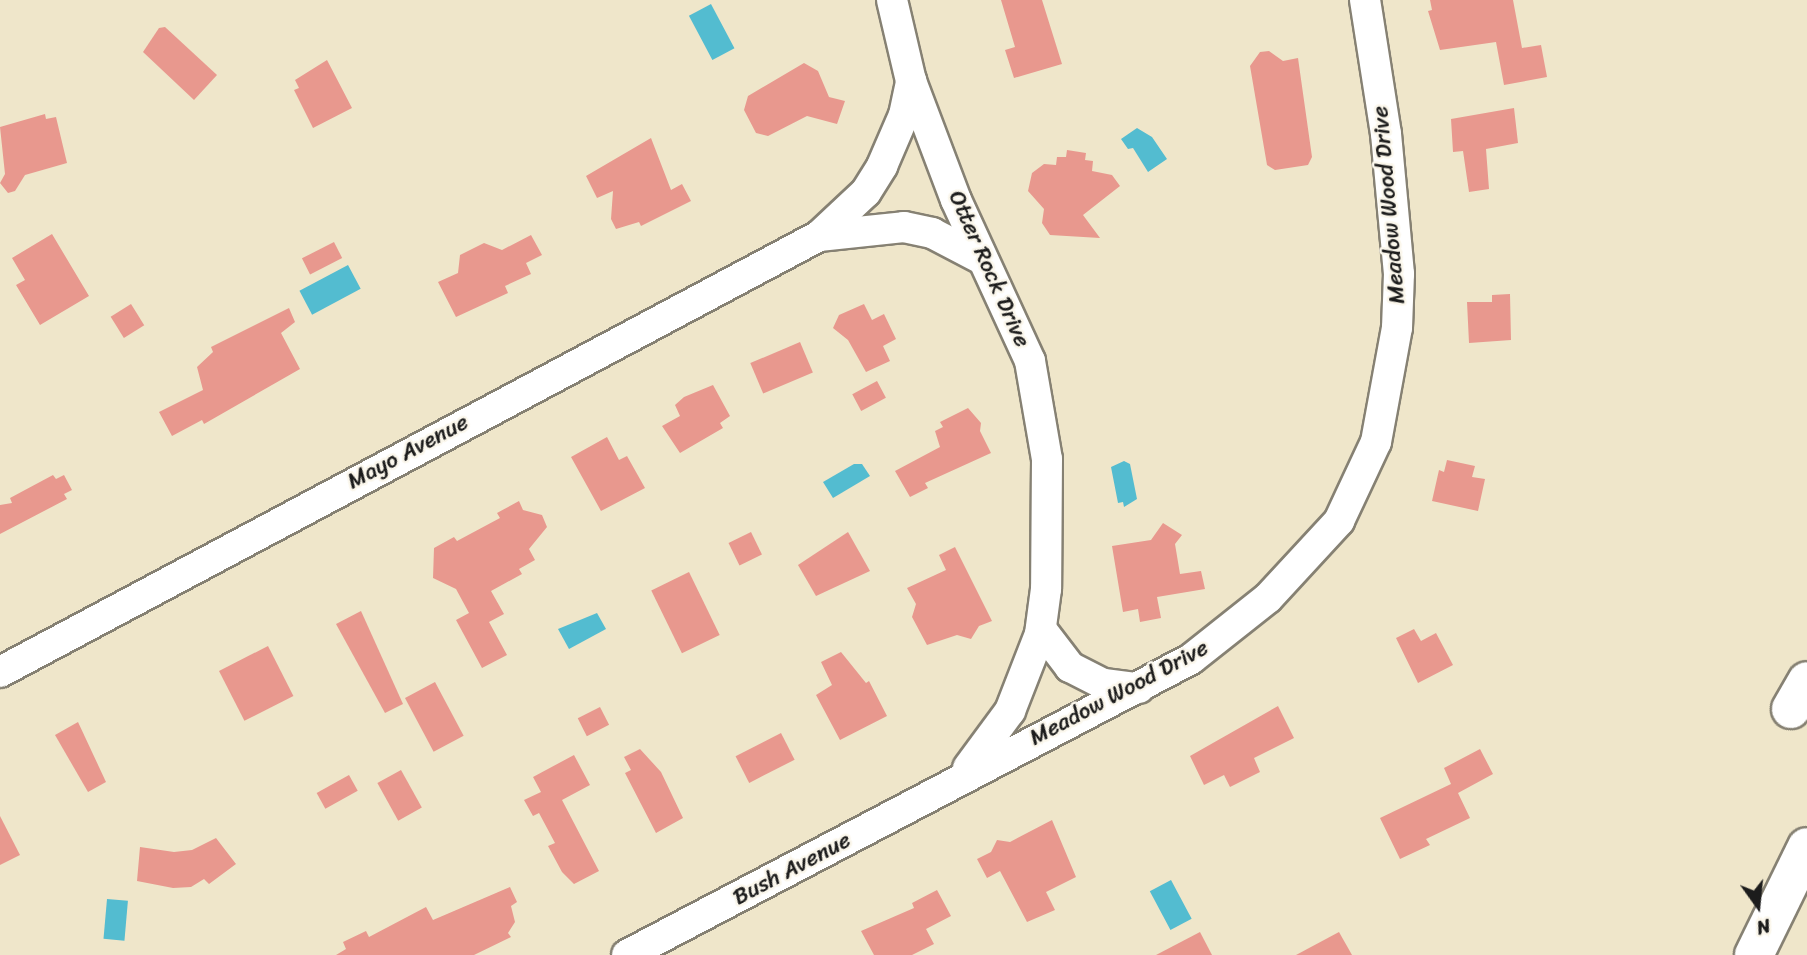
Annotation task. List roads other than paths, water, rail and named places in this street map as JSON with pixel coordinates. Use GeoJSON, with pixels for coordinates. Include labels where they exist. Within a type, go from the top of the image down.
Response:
{"type":"FeatureCollection","features":[{"type":"Feature","properties":{"kind":"highway"},"geometry":{"type":"LineString","coordinates":[[1754,955],[1807,847]]}},
{"type":"Feature","properties":{"kind":"street","name":"Otter Rock Drive"},"geometry":{"type":"LineString","coordinates":[[891,0],[911,81],[982,259],[1011,310],[1030,361],[1042,410],[1047,459],[1041,629],[1010,711],[957,782]]}},
{"type":"Feature","properties":{"kind":"street","name":"Meadow Wood Drive"},"geometry":{"type":"LineString","coordinates":[[957,782],[1016,747],[1139,688],[1231,631],[1311,556],[1339,521],[1376,442],[1397,328],[1399,274],[1386,134],[1365,0]]}},
{"type":"Feature","properties":{"kind":"street","name":"Mayo Avenue"},"geometry":{"type":"LineString","coordinates":[[0,672],[819,236],[866,192],[882,166],[904,115],[911,81]]}},
{"type":"Feature","properties":{"kind":"street","name":"Mayo Avenue"},"geometry":{"type":"LineString","coordinates":[[819,236],[904,227],[932,233],[982,259]]}},
{"type":"Feature","properties":{"kind":"street"},"geometry":{"type":"LineString","coordinates":[[1041,629],[1070,667],[1104,684],[1139,688]]}},
{"type":"Feature","properties":{"kind":"street","name":"Bush Avenue"},"geometry":{"type":"LineString","coordinates":[[627,955],[957,782]]}},
{"type":"Feature","properties":{"kind":"water"},"geometry":{"type":"Polygon","coordinates":[[[711,4],[734,48],[712,60],[689,16],[711,4]]]}},
{"type":"Feature","properties":{"kind":"water"},"geometry":{"type":"Polygon","coordinates":[[[1137,128],[1152,137],[1167,159],[1148,172],[1133,148],[1128,149],[1121,139],[1137,128]]]}},
{"type":"Feature","properties":{"kind":"water"},"geometry":{"type":"Polygon","coordinates":[[[348,265],[361,289],[312,315],[299,291],[348,265]]]}},
{"type":"Feature","properties":{"kind":"water"},"geometry":{"type":"Polygon","coordinates":[[[1124,461],[1130,464],[1137,499],[1124,507],[1123,502],[1118,503],[1111,467],[1124,461]]]}},
{"type":"Feature","properties":{"kind":"water"},"geometry":{"type":"Polygon","coordinates":[[[854,464],[862,464],[870,476],[833,498],[823,482],[854,464]]]}},
{"type":"Feature","properties":{"kind":"water"},"geometry":{"type":"Polygon","coordinates":[[[597,613],[606,629],[569,649],[558,629],[597,613]]]}},
{"type":"Feature","properties":{"kind":"water"},"geometry":{"type":"Polygon","coordinates":[[[1171,880],[1192,919],[1170,930],[1150,891],[1171,880]]]}},
{"type":"Feature","properties":{"kind":"water"},"geometry":{"type":"Polygon","coordinates":[[[107,899],[128,901],[124,941],[104,939],[107,899]]]}}]}
